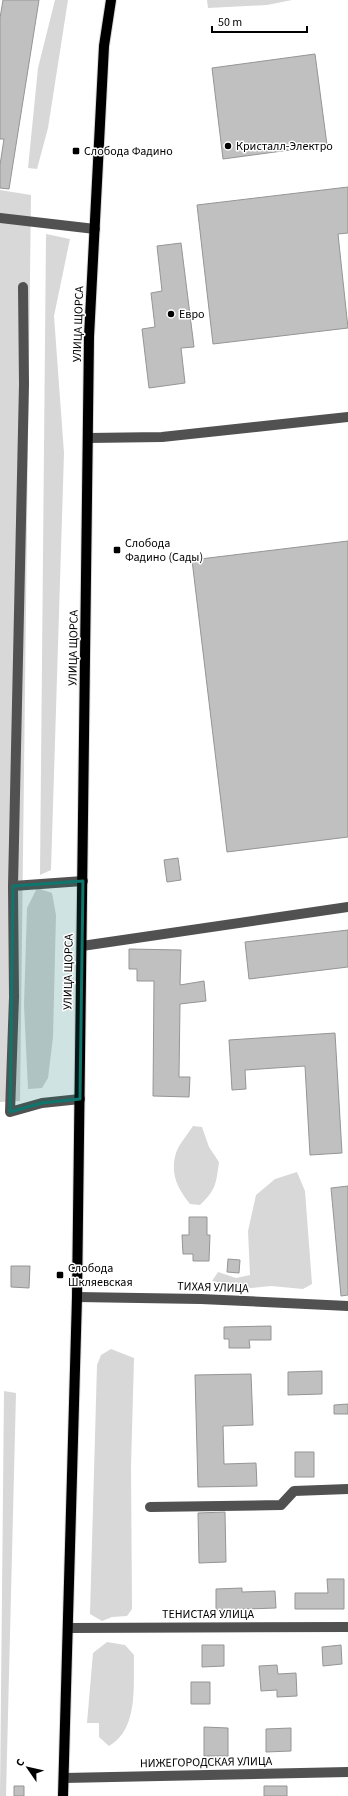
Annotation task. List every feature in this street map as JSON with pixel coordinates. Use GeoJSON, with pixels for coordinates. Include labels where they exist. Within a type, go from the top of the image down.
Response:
{"type":"FeatureCollection","features":[{"type":"Feature","properties":{"kind":"main road","name":"УЛИЦА ЩОРСА"},"geometry":{"type":"LineString","coordinates":[[63,1796],[69,1628],[77,1297],[89,337],[104,46],[111,0]]}},
{"type":"Feature","properties":{"kind":"street"},"geometry":{"type":"LineString","coordinates":[[0,218],[95,229]]}},
{"type":"Feature","properties":{"kind":"street"},"geometry":{"type":"LineString","coordinates":[[23,287],[24,384],[13,886],[14,997],[5,1113],[42,1103],[80,1099]]}},
{"type":"Feature","properties":{"kind":"street"},"geometry":{"type":"LineString","coordinates":[[88,438],[162,437],[348,417]]}},
{"type":"Feature","properties":{"kind":"street"},"geometry":{"type":"LineString","coordinates":[[13,886],[83,881]]}},
{"type":"Feature","properties":{"kind":"street"},"geometry":{"type":"LineString","coordinates":[[82,946],[348,907]]}},
{"type":"Feature","properties":{"kind":"street","name":"ТИХАЯ УЛИЦА"},"geometry":{"type":"LineString","coordinates":[[77,1297],[201,1299],[348,1306]]}},
{"type":"Feature","properties":{"kind":"street"},"geometry":{"type":"LineString","coordinates":[[150,1506],[281,1505],[294,1491],[348,1489]]}},
{"type":"Feature","properties":{"kind":"street","name":"ТЕНИСТАЯ УЛИЦА"},"geometry":{"type":"LineString","coordinates":[[69,1628],[348,1627]]}},
{"type":"Feature","properties":{"kind":"street","name":"НИЖЕГОРОДСКАЯ УЛИЦА"},"geometry":{"type":"LineString","coordinates":[[64,1778],[348,1772]]}},
{"type":"Feature","properties":{"kind":"highlighted area"},"geometry":{"type":"Polygon","coordinates":[[[83,881],[80,1099],[42,1103],[10,1112],[13,886],[83,881]]]}},
{"type":"Feature","properties":{"kind":"shaded area"},"geometry":{"type":"Polygon","coordinates":[[[55,0],[68,0],[48,128],[37,169],[28,168],[38,68],[55,0]]]}},
{"type":"Feature","properties":{"kind":"shaded area"},"geometry":{"type":"Polygon","coordinates":[[[207,0],[292,0],[267,5],[208,8],[207,0]]]}},
{"type":"Feature","properties":{"kind":"shaded area"},"geometry":{"type":"Polygon","coordinates":[[[0,190],[31,195],[20,1101],[0,1102],[0,190]]]}},
{"type":"Feature","properties":{"kind":"shaded area"},"geometry":{"type":"Polygon","coordinates":[[[46,234],[70,239],[54,316],[64,453],[51,870],[40,875],[46,234]]]}},
{"type":"Feature","properties":{"kind":"shaded area"},"geometry":{"type":"Polygon","coordinates":[[[37,888],[52,893],[56,915],[53,1037],[48,1078],[42,1088],[28,1089],[24,1005],[27,908],[37,888]]]}},
{"type":"Feature","properties":{"kind":"shaded area"},"geometry":{"type":"Polygon","coordinates":[[[193,1126],[202,1127],[209,1147],[219,1162],[217,1176],[212,1191],[200,1205],[190,1204],[181,1192],[174,1174],[174,1160],[177,1150],[193,1126]]]}},
{"type":"Feature","properties":{"kind":"shaded area"},"geometry":{"type":"Polygon","coordinates":[[[297,1172],[305,1191],[312,1284],[303,1289],[271,1286],[251,1288],[212,1281],[218,1272],[236,1278],[250,1275],[248,1231],[256,1195],[275,1179],[297,1172]]]}},
{"type":"Feature","properties":{"kind":"shaded area"},"geometry":{"type":"Polygon","coordinates":[[[111,1349],[134,1358],[131,1467],[132,1609],[127,1616],[112,1617],[102,1621],[90,1614],[97,1365],[101,1355],[111,1349]]]}},
{"type":"Feature","properties":{"kind":"shaded area"},"geometry":{"type":"Polygon","coordinates":[[[4,1391],[16,1393],[6,1796],[0,1796],[4,1391]]]}},
{"type":"Feature","properties":{"kind":"shaded area"},"geometry":{"type":"Polygon","coordinates":[[[107,1642],[125,1645],[134,1655],[134,1692],[130,1718],[119,1738],[109,1746],[99,1737],[99,1723],[87,1723],[93,1653],[107,1642]]]}},
{"type":"Feature","properties":{"kind":"building"},"geometry":{"type":"Polygon","coordinates":[[[3,0],[39,0],[9,189],[0,188],[0,165],[4,139],[0,139],[0,18],[3,0]]]}},
{"type":"Feature","properties":{"kind":"building"},"geometry":{"type":"Polygon","coordinates":[[[315,54],[327,145],[223,159],[212,68],[315,54]]]}},
{"type":"Feature","properties":{"kind":"building"},"geometry":{"type":"Polygon","coordinates":[[[348,187],[348,233],[338,234],[348,328],[213,344],[197,205],[348,187]]]}},
{"type":"Feature","properties":{"kind":"building"},"geometry":{"type":"Polygon","coordinates":[[[181,243],[194,347],[181,348],[185,383],[149,388],[142,329],[155,327],[151,293],[162,291],[157,246],[181,243]]]}},
{"type":"Feature","properties":{"kind":"building"},"geometry":{"type":"Polygon","coordinates":[[[348,541],[348,837],[227,852],[192,560],[348,541]]]}},
{"type":"Feature","properties":{"kind":"building"},"geometry":{"type":"Polygon","coordinates":[[[178,858],[181,880],[167,882],[164,860],[178,858]]]}},
{"type":"Feature","properties":{"kind":"building"},"geometry":{"type":"Polygon","coordinates":[[[348,930],[348,967],[249,979],[245,942],[348,930]]]}},
{"type":"Feature","properties":{"kind":"building"},"geometry":{"type":"Polygon","coordinates":[[[129,949],[181,950],[180,985],[204,981],[206,1001],[180,1004],[179,1077],[190,1077],[189,1097],[153,1096],[154,981],[137,981],[137,969],[129,969],[129,949]]]}},
{"type":"Feature","properties":{"kind":"building"},"geometry":{"type":"Polygon","coordinates":[[[335,1033],[342,1153],[310,1155],[305,1066],[245,1070],[246,1089],[232,1090],[229,1040],[335,1033]]]}},
{"type":"Feature","properties":{"kind":"building"},"geometry":{"type":"Polygon","coordinates":[[[348,1186],[348,1295],[341,1296],[331,1188],[348,1186]]]}},
{"type":"Feature","properties":{"kind":"building"},"geometry":{"type":"Polygon","coordinates":[[[189,1217],[207,1217],[207,1235],[210,1235],[209,1261],[193,1261],[193,1254],[183,1254],[182,1235],[189,1235],[189,1217]]]}},
{"type":"Feature","properties":{"kind":"building"},"geometry":{"type":"Polygon","coordinates":[[[228,1259],[240,1260],[239,1273],[227,1272],[228,1259]]]}},
{"type":"Feature","properties":{"kind":"building"},"geometry":{"type":"Polygon","coordinates":[[[11,1266],[30,1266],[29,1288],[11,1287],[11,1266]]]}},
{"type":"Feature","properties":{"kind":"building"},"geometry":{"type":"Polygon","coordinates":[[[271,1326],[271,1340],[249,1340],[250,1348],[229,1348],[229,1339],[224,1339],[224,1327],[271,1326]]]}},
{"type":"Feature","properties":{"kind":"building"},"geometry":{"type":"Polygon","coordinates":[[[322,1371],[322,1394],[288,1395],[288,1372],[322,1371]]]}},
{"type":"Feature","properties":{"kind":"building"},"geometry":{"type":"Polygon","coordinates":[[[251,1374],[253,1425],[223,1426],[224,1464],[256,1463],[257,1486],[198,1487],[195,1375],[251,1374]]]}},
{"type":"Feature","properties":{"kind":"building"},"geometry":{"type":"Polygon","coordinates":[[[348,1404],[348,1414],[334,1414],[334,1405],[348,1404]]]}},
{"type":"Feature","properties":{"kind":"building"},"geometry":{"type":"Polygon","coordinates":[[[295,1452],[314,1452],[314,1477],[295,1477],[295,1452]]]}},
{"type":"Feature","properties":{"kind":"building"},"geometry":{"type":"Polygon","coordinates":[[[225,1512],[226,1562],[199,1563],[198,1513],[225,1512]]]}},
{"type":"Feature","properties":{"kind":"building"},"geometry":{"type":"Polygon","coordinates":[[[327,1579],[344,1579],[344,1609],[295,1609],[295,1593],[328,1593],[327,1579]]]}},
{"type":"Feature","properties":{"kind":"building"},"geometry":{"type":"Polygon","coordinates":[[[242,1588],[242,1592],[275,1591],[276,1608],[216,1610],[216,1589],[242,1588]]]}},
{"type":"Feature","properties":{"kind":"building"},"geometry":{"type":"Polygon","coordinates":[[[202,1645],[224,1645],[224,1666],[202,1667],[202,1645]]]}},
{"type":"Feature","properties":{"kind":"building"},"geometry":{"type":"Polygon","coordinates":[[[341,1645],[342,1664],[323,1666],[322,1647],[341,1645]]]}},
{"type":"Feature","properties":{"kind":"building"},"geometry":{"type":"Polygon","coordinates":[[[277,1665],[278,1674],[296,1673],[297,1696],[277,1697],[277,1690],[261,1691],[259,1666],[277,1665]]]}},
{"type":"Feature","properties":{"kind":"building"},"geometry":{"type":"Polygon","coordinates":[[[191,1682],[210,1682],[210,1704],[191,1704],[191,1682]]]}},
{"type":"Feature","properties":{"kind":"building"},"geometry":{"type":"Polygon","coordinates":[[[204,1727],[228,1728],[228,1756],[204,1756],[204,1727]]]}},
{"type":"Feature","properties":{"kind":"building"},"geometry":{"type":"Polygon","coordinates":[[[291,1728],[291,1751],[266,1752],[266,1729],[291,1728]]]}},
{"type":"Feature","properties":{"kind":"building"},"geometry":{"type":"Polygon","coordinates":[[[14,1786],[24,1786],[24,1796],[14,1796],[14,1786]]]}},
{"type":"Feature","properties":{"kind":"building"},"geometry":{"type":"Polygon","coordinates":[[[264,1786],[287,1786],[287,1796],[264,1796],[264,1786]]]}},
{"type":"Feature","properties":{"kind":"place","name":"Кристалл-Электро"},"geometry":{"type":"Point","coordinates":[228,146]}},
{"type":"Feature","properties":{"kind":"place","name":"Слобода Фадино"},"geometry":{"type":"Point","coordinates":[76,151]}},
{"type":"Feature","properties":{"kind":"place","name":"Евро"},"geometry":{"type":"Point","coordinates":[171,314]}},
{"type":"Feature","properties":{"kind":"place","name":"Слобода Фадино (Сады)"},"geometry":{"type":"Point","coordinates":[117,550]}},
{"type":"Feature","properties":{"kind":"place","name":"Слобода Шкляевская"},"geometry":{"type":"Point","coordinates":[60,1275]}}]}
